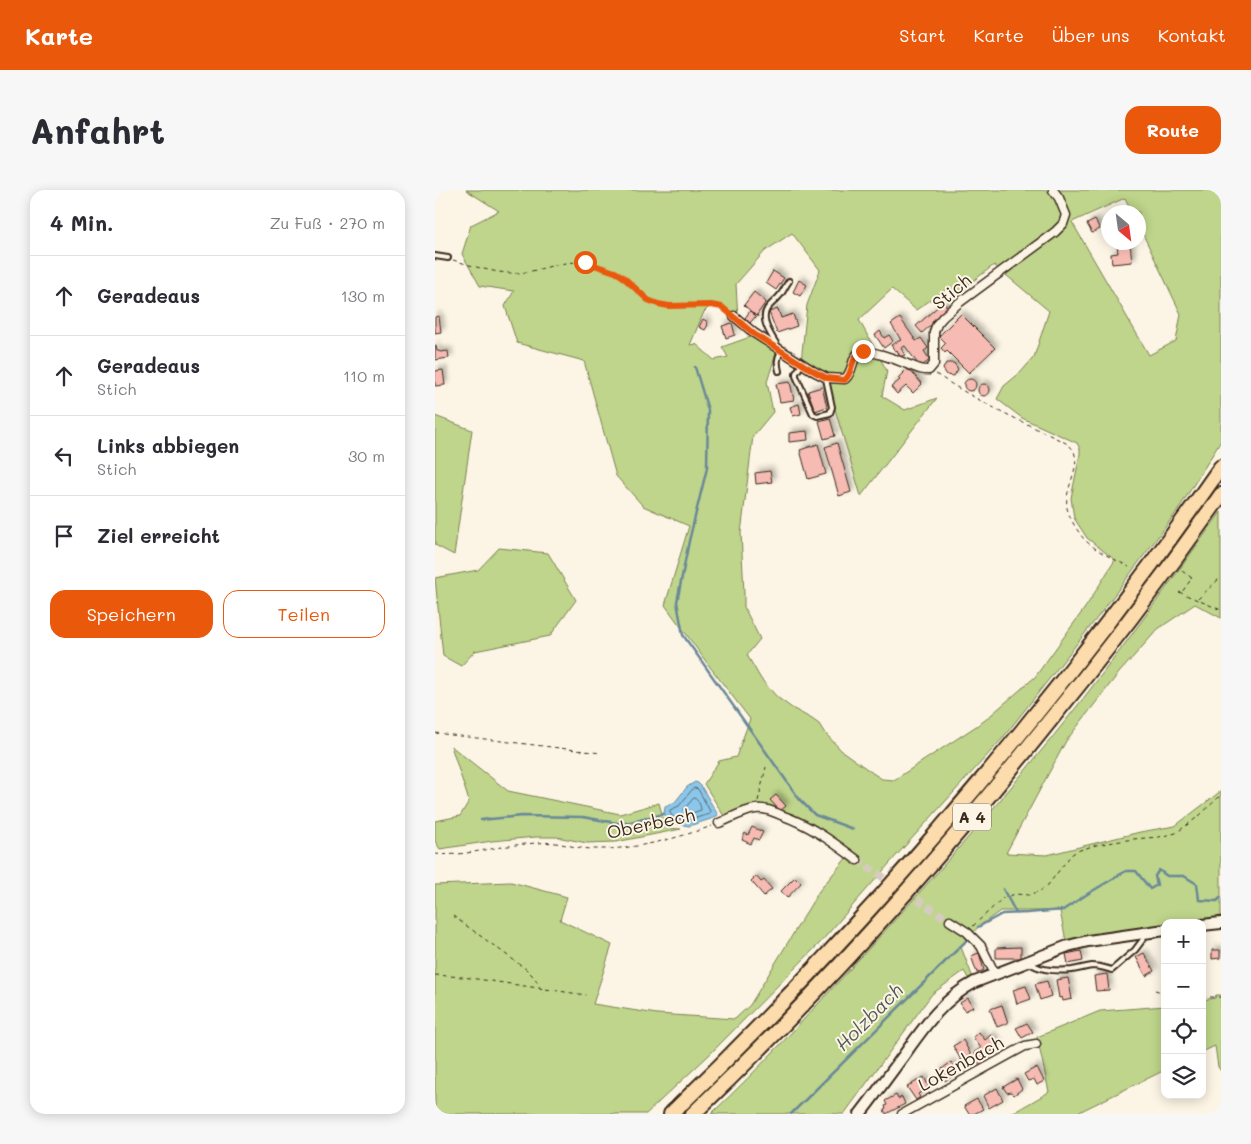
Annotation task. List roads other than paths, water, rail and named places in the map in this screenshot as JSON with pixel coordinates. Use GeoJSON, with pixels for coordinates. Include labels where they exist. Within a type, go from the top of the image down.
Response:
{"type":"FeatureCollection","features":[{"type":"Feature","properties":{"kind":"highway","name":"A 4"},"geometry":{"type":"LineString","coordinates":[[671,1114],[723,1064],[796,988],[937,834],[1104,628],[1221,467]]}},
{"type":"Feature","properties":{"kind":"highway","name":"A 4"},"geometry":{"type":"LineString","coordinates":[[693,1114],[808,999],[909,889],[978,809],[1115,638],[1221,495]]}},
{"type":"Feature","properties":{"kind":"street","name":"Stich"},"geometry":{"type":"LineString","coordinates":[[826,377],[845,380],[849,376],[854,358],[863,351],[898,361],[923,371],[929,370],[934,364],[933,332],[943,317],[1063,224],[1065,215],[1059,198],[1053,190]]}},
{"type":"Feature","properties":{"kind":"street"},"geometry":{"type":"LineString","coordinates":[[734,316],[754,334],[826,377]]}},
{"type":"Feature","properties":{"kind":"street","name":"Oberbech"},"geometry":{"type":"LineString","coordinates":[[719,823],[742,813],[756,809],[766,809],[797,820],[829,839],[857,860]]}},
{"type":"Feature","properties":{"kind":"street"},"geometry":{"type":"LineString","coordinates":[[950,920],[967,932],[981,946],[995,974]]}},
{"type":"Feature","properties":{"kind":"street"},"geometry":{"type":"LineString","coordinates":[[1206,925],[1221,923]]}},
{"type":"Feature","properties":{"kind":"street"},"geometry":{"type":"LineString","coordinates":[[860,1114],[925,1027],[945,1004],[961,990],[975,982],[1069,946],[1088,941],[1161,930]]}},
{"type":"Feature","properties":{"kind":"street","name":"Lokenbach"},"geometry":{"type":"LineString","coordinates":[[902,1114],[1025,1046],[1036,1044]]}},
{"type":"Feature","properties":{"kind":"lane"},"geometry":{"type":"LineString","coordinates":[[435,256],[448,258]]}},
{"type":"Feature","properties":{"kind":"lane"},"geometry":{"type":"LineString","coordinates":[[779,371],[777,363],[780,350],[767,330],[765,313],[789,281]]}},
{"type":"Feature","properties":{"kind":"lane"},"geometry":{"type":"LineString","coordinates":[[802,364],[796,376],[813,414],[817,416],[830,413],[832,407],[826,377]]}},
{"type":"Feature","properties":{"kind":"lane"},"geometry":{"type":"LineString","coordinates":[[1031,961],[1037,967],[1051,970],[1072,970],[1092,966],[1112,970],[1135,950],[1144,938],[1143,932]]}},
{"type":"Feature","properties":{"kind":"water"},"geometry":{"type":"Polygon","coordinates":[[[695,782],[701,786],[718,815],[689,826],[672,823],[664,814],[665,807],[675,802],[687,787],[695,782]]]}},
{"type":"Feature","properties":{"kind":"waterway"},"geometry":{"type":"LineString","coordinates":[[695,367],[708,410],[707,468],[689,541],[677,602],[683,635],[800,800],[815,815],[853,829]]}},
{"type":"Feature","properties":{"kind":"waterway"},"geometry":{"type":"LineString","coordinates":[[481,820],[522,816],[583,817],[622,824],[664,814]]}},
{"type":"Feature","properties":{"kind":"waterway","name":"Holzbach"},"geometry":{"type":"LineString","coordinates":[[978,927],[1002,914],[1063,910],[1126,871],[1136,871],[1150,889],[1157,885],[1155,876],[1159,870],[1167,876],[1184,876],[1197,884],[1199,900],[1217,901],[1221,897]]}},
{"type":"Feature","properties":{"kind":"waterway"},"geometry":{"type":"LineString","coordinates":[[1003,889],[1016,913]]}},
{"type":"Feature","properties":{"kind":"waterway","name":"Holzbach"},"geometry":{"type":"LineString","coordinates":[[791,1114],[967,940]]}},
{"type":"Feature","properties":{"kind":"tunnel"},"geometry":{"type":"LineString","coordinates":[[857,860],[950,921]]}}]}
